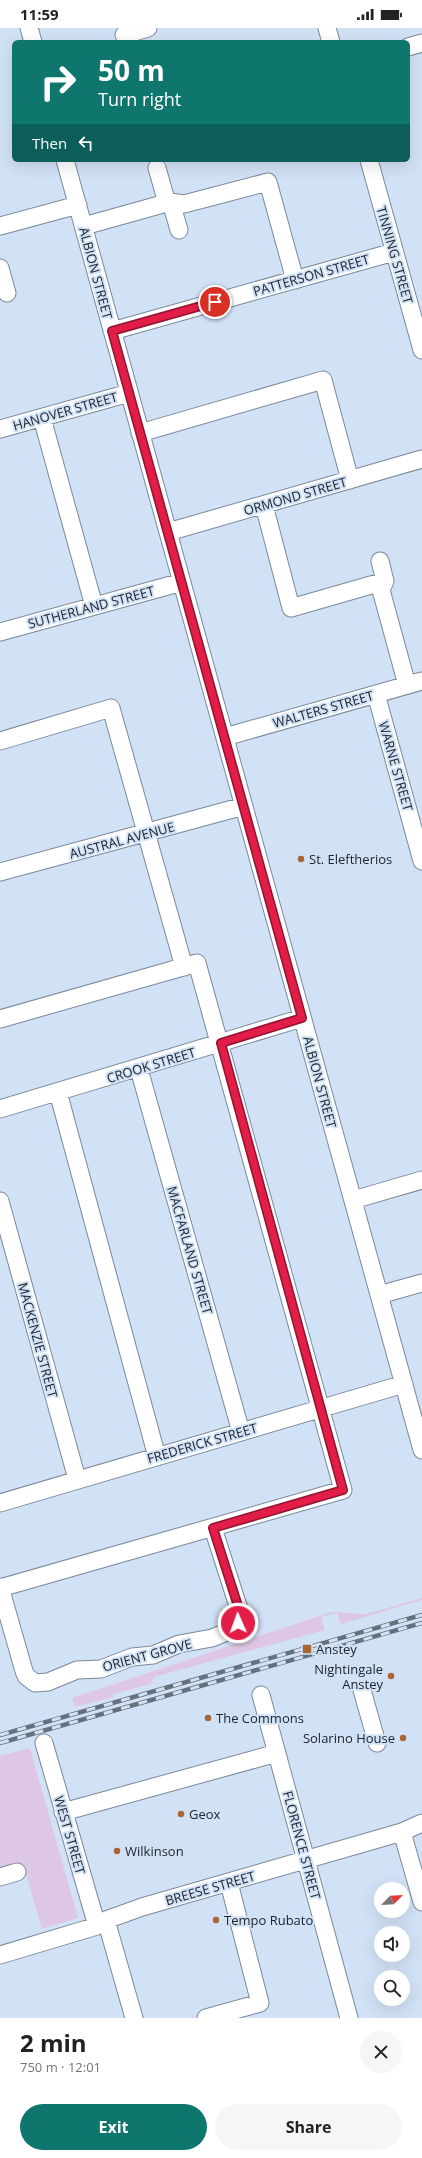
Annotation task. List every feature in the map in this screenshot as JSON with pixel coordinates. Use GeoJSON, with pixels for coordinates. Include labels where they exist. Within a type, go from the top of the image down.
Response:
{"type":"FeatureCollection","features":[{"type":"Feature","properties":{"kind":"street"},"geometry":{"type":"LineString","coordinates":[[29,28],[32,40]]}},
{"type":"Feature","properties":{"kind":"street"},"geometry":{"type":"LineString","coordinates":[[124,35],[148,28]]}},
{"type":"Feature","properties":{"kind":"street"},"geometry":{"type":"LineString","coordinates":[[327,28],[330,40]]}},
{"type":"Feature","properties":{"kind":"street"},"geometry":{"type":"LineString","coordinates":[[410,46],[422,43]]}},
{"type":"Feature","properties":{"kind":"street","name":"ALBION STREET"},"geometry":{"type":"LineString","coordinates":[[66,162],[422,1450]]}},
{"type":"Feature","properties":{"kind":"street","name":"TINNING STREET"},"geometry":{"type":"LineString","coordinates":[[370,162],[422,350]]}},
{"type":"Feature","properties":{"kind":"street"},"geometry":{"type":"LineString","coordinates":[[157,168],[179,230]]}},
{"type":"Feature","properties":{"kind":"street"},"geometry":{"type":"LineString","coordinates":[[84,226],[169,203],[184,204],[268,182],[294,280]]}},
{"type":"Feature","properties":{"kind":"street"},"geometry":{"type":"LineString","coordinates":[[0,226],[78,205]]}},
{"type":"Feature","properties":{"kind":"street","name":"PATTERSON STREET"},"geometry":{"type":"LineString","coordinates":[[112,331],[394,252]]}},
{"type":"Feature","properties":{"kind":"street"},"geometry":{"type":"LineString","coordinates":[[0,268],[7,293]]}},
{"type":"Feature","properties":{"kind":"street"},"geometry":{"type":"LineString","coordinates":[[140,433],[323,380],[350,480]]}},
{"type":"Feature","properties":{"kind":"street","name":"HANOVER STREET"},"geometry":{"type":"LineString","coordinates":[[0,429],[129,393]]}},
{"type":"Feature","properties":{"kind":"street"},"geometry":{"type":"LineString","coordinates":[[42,418],[94,606]]}},
{"type":"Feature","properties":{"kind":"street","name":"ORMOND STREET"},"geometry":{"type":"LineString","coordinates":[[168,532],[422,459]]}},
{"type":"Feature","properties":{"kind":"street"},"geometry":{"type":"LineString","coordinates":[[264,505],[291,608],[385,581]]}},
{"type":"Feature","properties":{"kind":"street"},"geometry":{"type":"LineString","coordinates":[[380,561],[385,581],[381,590],[415,683]]}},
{"type":"Feature","properties":{"kind":"street","name":"SUTHERLAND STREET"},"geometry":{"type":"LineString","coordinates":[[0,632],[182,582]]}},
{"type":"Feature","properties":{"kind":"street","name":"WALTERS STREET"},"geometry":{"type":"LineString","coordinates":[[225,737],[415,683]]}},
{"type":"Feature","properties":{"kind":"street","name":"WARNE STREET"},"geometry":{"type":"LineString","coordinates":[[376,694],[422,861]]}},
{"type":"Feature","properties":{"kind":"street"},"geometry":{"type":"LineString","coordinates":[[0,741],[111,708],[184,967]]}},
{"type":"Feature","properties":{"kind":"street","name":"AUSTRAL AVENUE"},"geometry":{"type":"LineString","coordinates":[[0,872],[244,806]]}},
{"type":"Feature","properties":{"kind":"street"},"geometry":{"type":"LineString","coordinates":[[0,1019],[197,963],[221,1043],[343,1490],[0,1588]]}},
{"type":"Feature","properties":{"kind":"street","name":"CROOK STREET"},"geometry":{"type":"LineString","coordinates":[[0,1109],[140,1069],[302,1018]]}},
{"type":"Feature","properties":{"kind":"street","name":"MACFARLAND STREET"},"geometry":{"type":"LineString","coordinates":[[140,1069],[241,1432]]}},
{"type":"Feature","properties":{"kind":"street"},"geometry":{"type":"LineString","coordinates":[[58,1092],[157,1457]]}},
{"type":"Feature","properties":{"kind":"street"},"geometry":{"type":"LineString","coordinates":[[353,1200],[422,1180]]}},
{"type":"Feature","properties":{"kind":"street","name":"MACKENZIE STREET"},"geometry":{"type":"LineString","coordinates":[[0,1201],[77,1479]]}},
{"type":"Feature","properties":{"kind":"street"},"geometry":{"type":"LineString","coordinates":[[379,1295],[422,1283]]}},
{"type":"Feature","properties":{"kind":"street","name":"FREDERICK STREET"},"geometry":{"type":"LineString","coordinates":[[0,1502],[404,1384]]}},
{"type":"Feature","properties":{"kind":"street","name":"ORIENT GROVE"},"geometry":{"type":"LineString","coordinates":[[0,1588],[24,1671],[26,1676],[35,1683],[48,1682],[77,1670],[101,1668],[132,1657],[153,1655],[175,1645],[212,1638],[229,1631],[238,1623],[238,1606],[213,1528]]}},
{"type":"Feature","properties":{"kind":"street"},"geometry":{"type":"LineString","coordinates":[[362,1690],[377,1743]]}},
{"type":"Feature","properties":{"kind":"street","name":"FLORENCE STREET"},"geometry":{"type":"LineString","coordinates":[[261,1695],[349,2018]]}},
{"type":"Feature","properties":{"kind":"street","name":"WEST STREET"},"geometry":{"type":"LineString","coordinates":[[44,1743],[63,1812],[134,2018]]}},
{"type":"Feature","properties":{"kind":"street"},"geometry":{"type":"LineString","coordinates":[[63,1812],[277,1752]]}},
{"type":"Feature","properties":{"kind":"street","name":"BREESE STREET"},"geometry":{"type":"LineString","coordinates":[[0,1955],[101,1923],[142,1908],[402,1832],[422,1823]]}},
{"type":"Feature","properties":{"kind":"street"},"geometry":{"type":"LineString","coordinates":[[402,1832],[422,1902]]}},
{"type":"Feature","properties":{"kind":"street"},"geometry":{"type":"LineString","coordinates":[[0,1877],[17,1872]]}},
{"type":"Feature","properties":{"kind":"street"},"geometry":{"type":"LineString","coordinates":[[206,2018],[260,2003],[229,1883]]}},
{"type":"Feature","properties":{"kind":"shaded area"},"geometry":{"type":"Polygon","coordinates":[[[422,1598],[422,1600],[341,1624],[337,1613],[321,1617],[325,1630],[154,1677],[151,1684],[114,1694],[114,1697],[75,1707],[72,1698],[331,1612],[366,1614],[422,1598]]]}},
{"type":"Feature","properties":{"kind":"shaded area"},"geometry":{"type":"Polygon","coordinates":[[[30,1748],[78,1918],[42,1929],[24,1867],[0,1873],[0,1756],[30,1748]]]}},
{"type":"Feature","properties":{"kind":"railway"},"geometry":{"type":"LineString","coordinates":[[0,1735],[422,1615]]}},
{"type":"Feature","properties":{"kind":"railway"},"geometry":{"type":"LineString","coordinates":[[0,1743],[422,1623]]}},
{"type":"Feature","properties":{"kind":"place","name":"St. Eleftherios"},"geometry":{"type":"Point","coordinates":[301,859]}},
{"type":"Feature","properties":{"kind":"place","name":"Anstey"},"geometry":{"type":"Point","coordinates":[307,1649]}},
{"type":"Feature","properties":{"kind":"place","name":"Nightingale Anstey"},"geometry":{"type":"Point","coordinates":[391,1676]}},
{"type":"Feature","properties":{"kind":"place","name":"The Commons"},"geometry":{"type":"Point","coordinates":[208,1718]}},
{"type":"Feature","properties":{"kind":"place","name":"Solarino House"},"geometry":{"type":"Point","coordinates":[403,1738]}},
{"type":"Feature","properties":{"kind":"place","name":"Geox"},"geometry":{"type":"Point","coordinates":[181,1814]}},
{"type":"Feature","properties":{"kind":"place","name":"Wilkinson"},"geometry":{"type":"Point","coordinates":[117,1851]}},
{"type":"Feature","properties":{"kind":"place","name":"Tempo Rubato"},"geometry":{"type":"Point","coordinates":[216,1920]}},
{"type":"Feature","properties":{"kind":"route"},"geometry":{"type":"LineString","coordinates":[[215,302],[112,331],[302,1018],[221,1043],[343,1490],[213,1528],[238,1606],[238,1623]]}}]}
